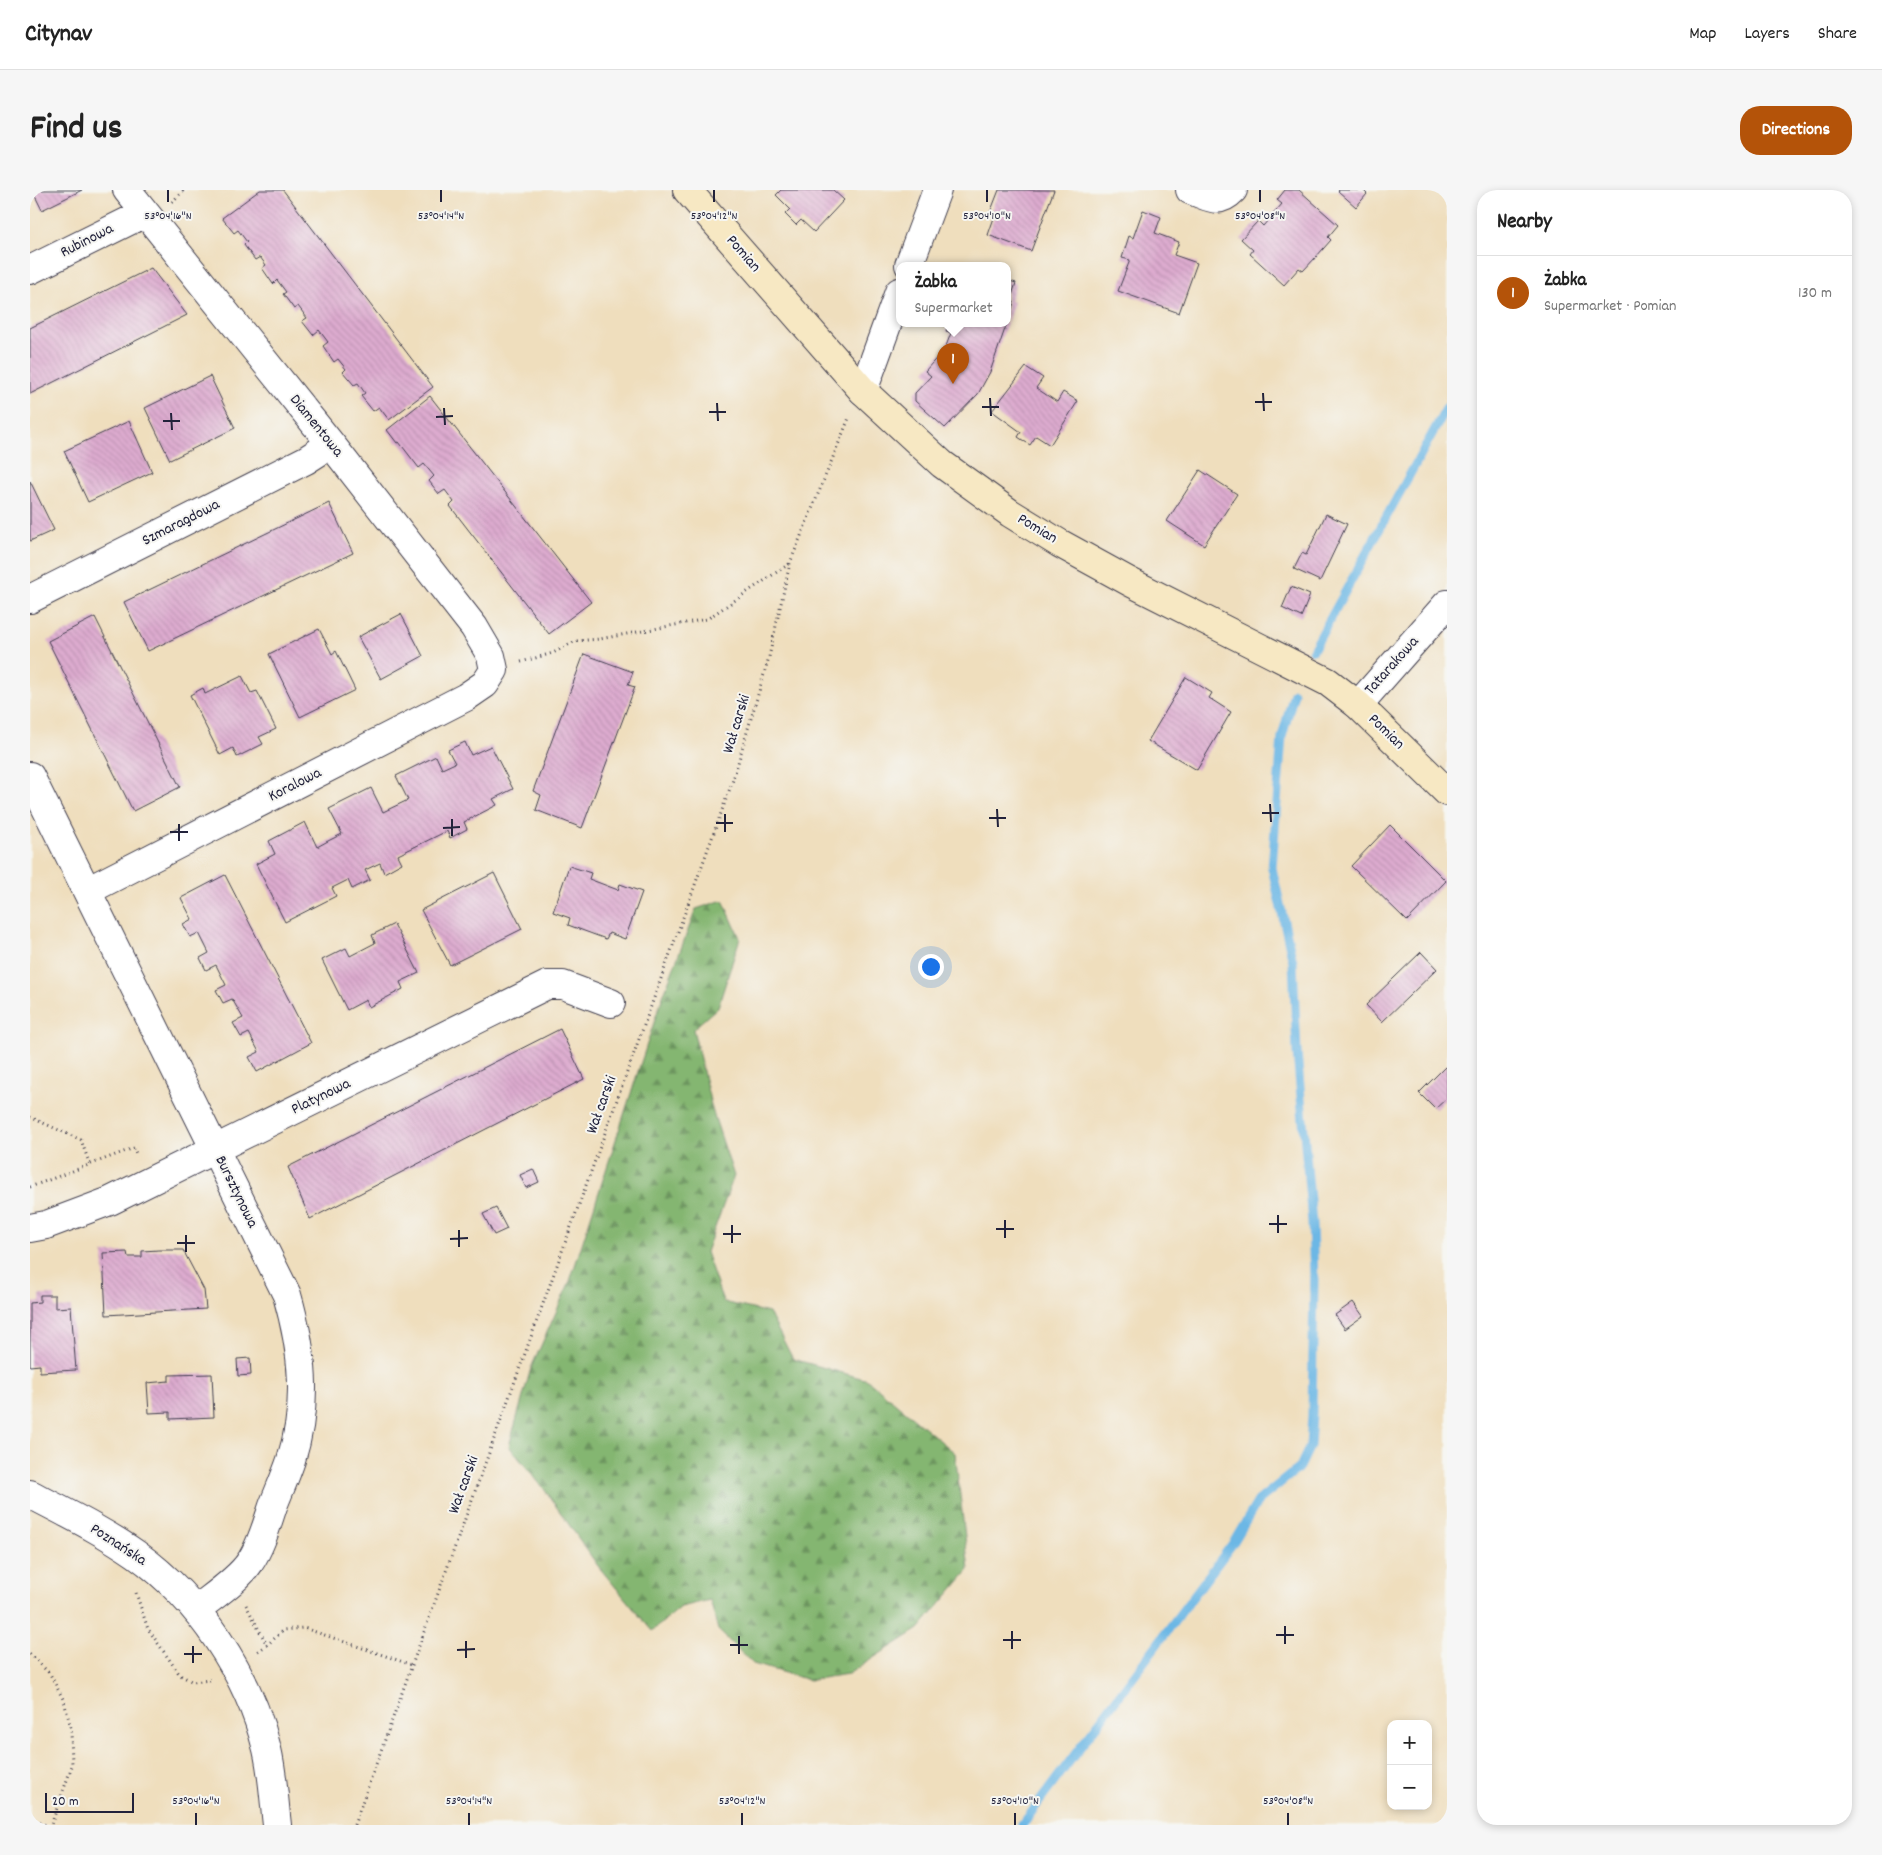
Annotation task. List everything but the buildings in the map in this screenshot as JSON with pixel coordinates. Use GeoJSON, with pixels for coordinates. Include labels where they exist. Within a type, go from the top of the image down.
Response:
{"type":"FeatureCollection","features":[{"type":"Feature","properties":{"kind":"street","name":"Diamentowa"},"geometry":{"type":"LineString","coordinates":[[127,190],[331,444],[474,627],[491,656],[494,670]]}},
{"type":"Feature","properties":{"kind":"street","name":"Pomian"},"geometry":{"type":"LineString","coordinates":[[687,190],[863,391],[942,464],[1010,513],[1059,543],[1130,582],[1328,682],[1358,705],[1447,792]]}},
{"type":"Feature","properties":{"kind":"street"},"geometry":{"type":"LineString","coordinates":[[910,262],[937,190]]}},
{"type":"Feature","properties":{"kind":"street"},"geometry":{"type":"LineString","coordinates":[[1190,190],[1217,200],[1223,199],[1233,190]]}},
{"type":"Feature","properties":{"kind":"street","name":"Rubinowa"},"geometry":{"type":"LineString","coordinates":[[30,270],[145,212]]}},
{"type":"Feature","properties":{"kind":"street"},"geometry":{"type":"LineString","coordinates":[[863,391],[896,300]]}},
{"type":"Feature","properties":{"kind":"street","name":"Szmaragdowa"},"geometry":{"type":"LineString","coordinates":[[30,599],[306,460],[331,444]]}},
{"type":"Feature","properties":{"kind":"street","name":"Tatarakowa"},"geometry":{"type":"LineString","coordinates":[[1358,705],[1447,604]]}},
{"type":"Feature","properties":{"kind":"street","name":"Koralowa"},"geometry":{"type":"LineString","coordinates":[[88,891],[466,697],[485,684],[494,670]]}},
{"type":"Feature","properties":{"kind":"street","name":"Bursztynowa"},"geometry":{"type":"LineString","coordinates":[[30,776],[287,1295],[299,1339],[302,1396],[297,1436],[291,1459],[261,1538],[250,1562],[241,1573],[196,1610]]}},
{"type":"Feature","properties":{"kind":"street","name":"Platynowa"},"geometry":{"type":"LineString","coordinates":[[30,1228],[46,1225],[110,1201],[547,985],[563,985],[611,1003]]}},
{"type":"Feature","properties":{"kind":"street","name":"Poznańska"},"geometry":{"type":"LineString","coordinates":[[30,1494],[93,1528],[137,1555],[168,1580],[196,1610],[225,1651],[259,1719],[268,1751],[277,1825]]}},
{"type":"Feature","properties":{"kind":"path","name":"Wał carski"},"geometry":{"type":"LineString","coordinates":[[354,1825],[733,780],[770,658],[790,563],[854,403],[863,391]]}},
{"type":"Feature","properties":{"kind":"path"},"geometry":{"type":"LineString","coordinates":[[494,670],[553,653],[576,641],[600,639],[707,619],[790,563]]}},
{"type":"Feature","properties":{"kind":"path"},"geometry":{"type":"LineString","coordinates":[[30,1117],[80,1140],[90,1166]]}},
{"type":"Feature","properties":{"kind":"path"},"geometry":{"type":"LineString","coordinates":[[30,1187],[134,1148],[142,1164],[148,1165],[159,1159],[168,1173]]}},
{"type":"Feature","properties":{"kind":"path"},"geometry":{"type":"LineString","coordinates":[[136,1590],[148,1629],[180,1675],[193,1682],[208,1681],[205,1673]]}},
{"type":"Feature","properties":{"kind":"path"},"geometry":{"type":"LineString","coordinates":[[267,1646],[284,1630],[304,1628],[412,1665]]}},
{"type":"Feature","properties":{"kind":"path"},"geometry":{"type":"LineString","coordinates":[[30,1654],[50,1674],[64,1701],[71,1728],[72,1766],[51,1825]]}},
{"type":"Feature","properties":{"kind":"path"},"geometry":{"type":"LineString","coordinates":[[30,1819],[46,1825]]}},
{"type":"Feature","properties":{"kind":"green space"},"geometry":{"type":"Polygon","coordinates":[[[723,900],[740,938],[718,1007],[693,1029],[712,1109],[734,1176],[706,1252],[723,1302],[769,1313],[793,1359],[868,1380],[955,1453],[969,1570],[919,1629],[848,1674],[809,1680],[753,1664],[718,1630],[710,1600],[681,1607],[652,1631],[598,1566],[544,1489],[509,1446],[531,1368],[570,1281],[659,1007],[696,909],[723,900]]]}},
{"type":"Feature","properties":{"kind":"waterway"},"geometry":{"type":"LineString","coordinates":[[1313,650],[1447,407]]}},
{"type":"Feature","properties":{"kind":"waterway"},"geometry":{"type":"LineString","coordinates":[[1022,1825],[1233,1543],[1258,1501],[1300,1467],[1310,1446],[1314,1281],[1312,1223],[1297,1052],[1293,962],[1272,868],[1282,737],[1294,693]]}},
{"type":"Feature","properties":{"kind":"place","name":"Żabka"},"geometry":{"type":"Point","coordinates":[953,384]}}]}
